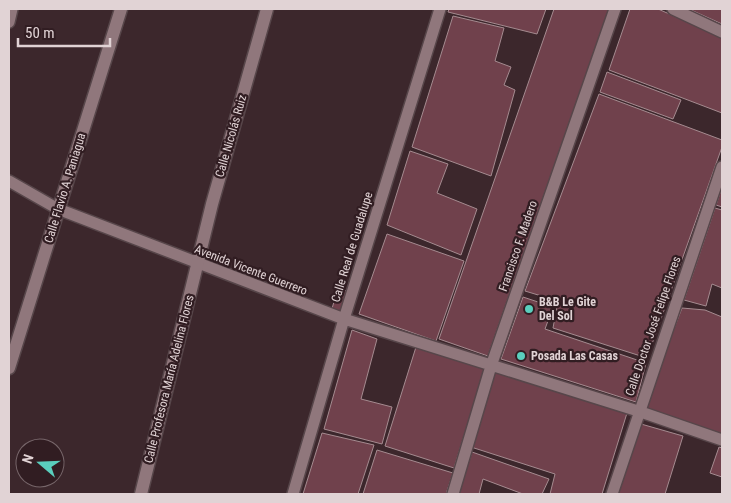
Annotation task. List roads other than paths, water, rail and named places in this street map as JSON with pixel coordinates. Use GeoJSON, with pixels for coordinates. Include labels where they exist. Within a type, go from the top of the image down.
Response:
{"type":"FeatureCollection","features":[{"type":"Feature","properties":{"kind":"street"},"geometry":{"type":"LineString","coordinates":[[9,22],[12,9]]}},
{"type":"Feature","properties":{"kind":"street","name":"Calle Flavio A. Paniagua"},"geometry":{"type":"LineString","coordinates":[[9,368],[121,9]]}},
{"type":"Feature","properties":{"kind":"street","name":"Calle Nicolás Ruiz"},"geometry":{"type":"LineString","coordinates":[[198,264],[212,204],[267,9]]}},
{"type":"Feature","properties":{"kind":"street","name":"Calle Real de Guadalupe"},"geometry":{"type":"LineString","coordinates":[[293,494],[344,319],[440,9]]}},
{"type":"Feature","properties":{"kind":"street","name":"Francisco F. Madero"},"geometry":{"type":"LineString","coordinates":[[453,494],[491,366],[615,9]]}},
{"type":"Feature","properties":{"kind":"street"},"geometry":{"type":"LineString","coordinates":[[673,9],[722,32]]}},
{"type":"Feature","properties":{"kind":"street","name":"Calle Doctor José Felipe Flores"},"geometry":{"type":"LineString","coordinates":[[612,494],[638,411],[722,167]]}},
{"type":"Feature","properties":{"kind":"street","name":"Avenida Vicente Guerrero"},"geometry":{"type":"LineString","coordinates":[[9,181],[58,209],[344,319],[638,411],[722,440]]}},
{"type":"Feature","properties":{"kind":"street","name":"Calle Profesora María Adelina Flores"},"geometry":{"type":"LineString","coordinates":[[140,494],[198,264]]}},
{"type":"Feature","properties":{"kind":"place","name":"B&B Le Gite Del Sol"},"geometry":{"type":"Point","coordinates":[529,309]}},
{"type":"Feature","properties":{"kind":"place","name":"Posada Las Casas"},"geometry":{"type":"Point","coordinates":[521,356]}}]}
